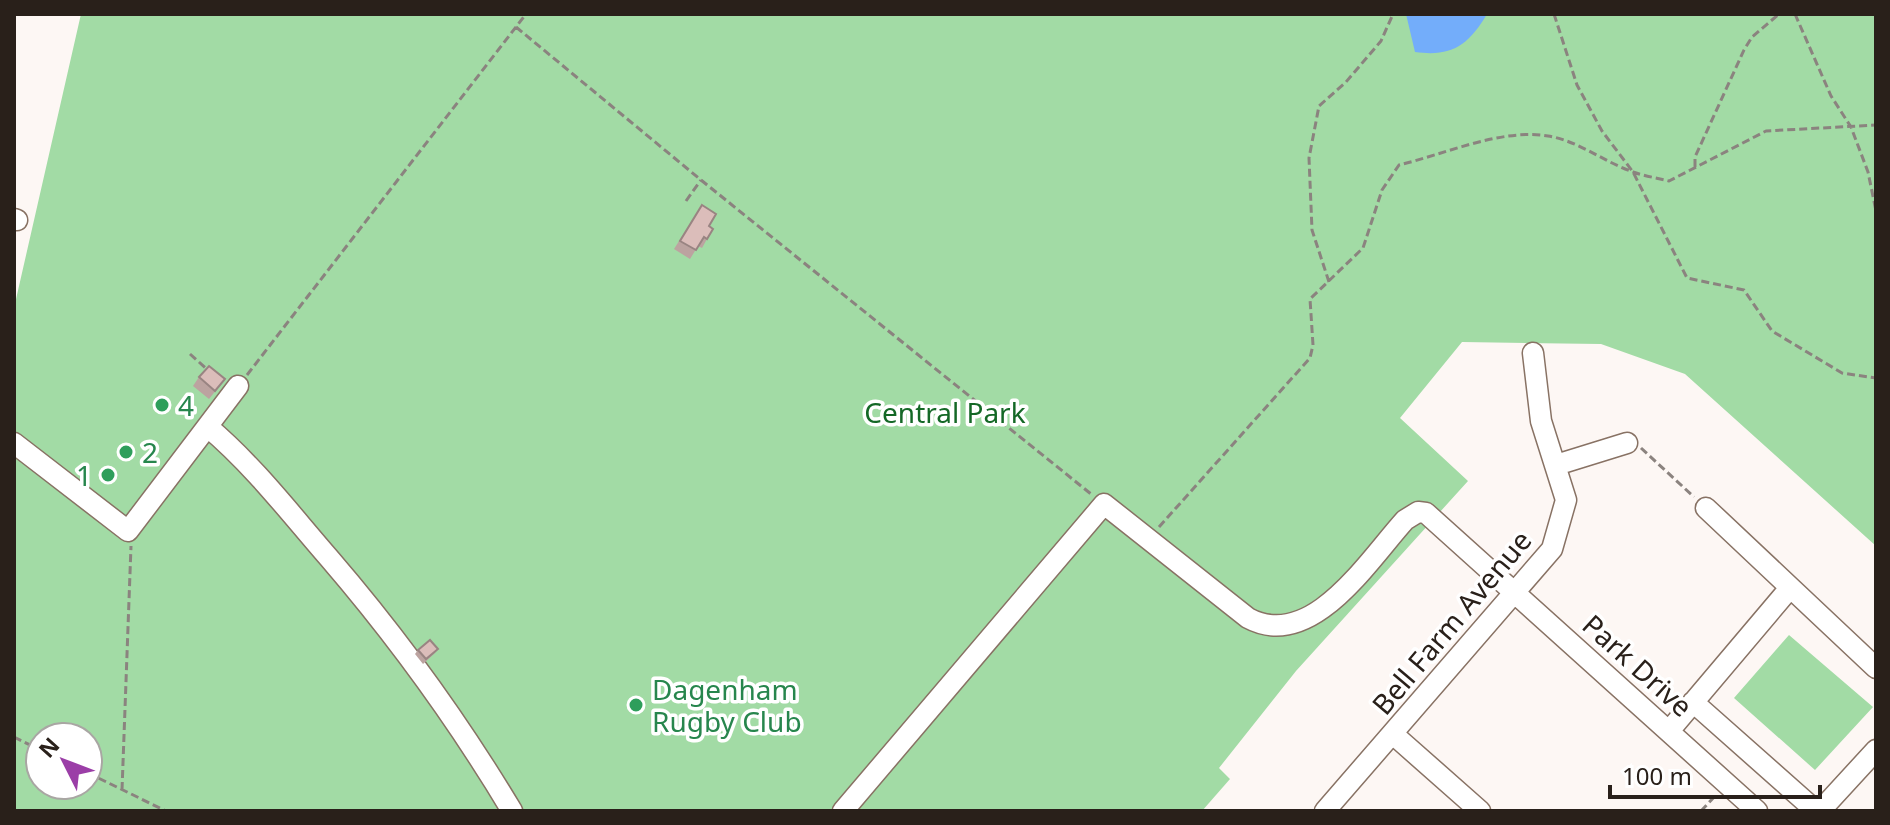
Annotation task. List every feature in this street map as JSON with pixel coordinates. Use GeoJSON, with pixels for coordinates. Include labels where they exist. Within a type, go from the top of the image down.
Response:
{"type":"FeatureCollection","features":[{"type":"Feature","properties":{"kind":"street","name":"Bell Farm Avenue"},"geometry":{"type":"LineString","coordinates":[[1325,811],[1552,549],[1566,500],[1541,421],[1533,353]]}},
{"type":"Feature","properties":{"kind":"street"},"geometry":{"type":"LineString","coordinates":[[14,443],[128,531],[238,386]]}},
{"type":"Feature","properties":{"kind":"street"},"geometry":{"type":"LineString","coordinates":[[208,427],[268,484],[359,591],[467,736],[512,811]]}},
{"type":"Feature","properties":{"kind":"street"},"geometry":{"type":"LineString","coordinates":[[1556,465],[1627,443]]}},
{"type":"Feature","properties":{"kind":"street"},"geometry":{"type":"LineString","coordinates":[[843,811],[1104,504],[1148,538]]}},
{"type":"Feature","properties":{"kind":"street"},"geometry":{"type":"LineString","coordinates":[[1706,508],[1876,668]]}},
{"type":"Feature","properties":{"kind":"street","name":"Park Drive"},"geometry":{"type":"LineString","coordinates":[[1148,538],[1248,618],[1265,627],[1306,622],[1323,609],[1405,520],[1418,512],[1434,519],[1757,811]]}},
{"type":"Feature","properties":{"kind":"street"},"geometry":{"type":"LineString","coordinates":[[1669,731],[1789,589]]}},
{"type":"Feature","properties":{"kind":"street","name":"Park Drive"},"geometry":{"type":"LineString","coordinates":[[1693,702],[1818,811]]}},
{"type":"Feature","properties":{"kind":"street"},"geometry":{"type":"LineString","coordinates":[[1394,735],[1480,811]]}},
{"type":"Feature","properties":{"kind":"street"},"geometry":{"type":"LineString","coordinates":[[1818,811],[1876,750]]}},
{"type":"Feature","properties":{"kind":"path"},"geometry":{"type":"LineString","coordinates":[[238,386],[526,14]]}},
{"type":"Feature","properties":{"kind":"path"},"geometry":{"type":"LineString","coordinates":[[1329,282],[1312,230],[1309,158],[1319,106],[1346,82],[1381,41],[1393,14]]}},
{"type":"Feature","properties":{"kind":"path"},"geometry":{"type":"LineString","coordinates":[[1554,14],[1577,85],[1602,131],[1633,172],[1687,278],[1744,290],[1772,331],[1842,373],[1876,378]]}},
{"type":"Feature","properties":{"kind":"path"},"geometry":{"type":"LineString","coordinates":[[1695,167],[1695,157],[1744,50],[1752,37],[1779,14]]}},
{"type":"Feature","properties":{"kind":"path"},"geometry":{"type":"LineString","coordinates":[[1795,14],[1831,96],[1851,127],[1868,172],[1876,211]]}},
{"type":"Feature","properties":{"kind":"path"},"geometry":{"type":"LineString","coordinates":[[516,27],[1104,504]]}},
{"type":"Feature","properties":{"kind":"path"},"geometry":{"type":"LineString","coordinates":[[1148,538],[1310,358],[1313,334],[1310,299],[1363,248],[1382,190],[1399,165],[1456,152],[1502,135],[1548,136],[1580,146],[1633,172],[1669,181],[1766,131],[1876,125]]}},
{"type":"Feature","properties":{"kind":"path"},"geometry":{"type":"LineString","coordinates":[[686,201],[701,180]]}},
{"type":"Feature","properties":{"kind":"path"},"geometry":{"type":"LineString","coordinates":[[190,354],[212,374]]}},
{"type":"Feature","properties":{"kind":"path"},"geometry":{"type":"LineString","coordinates":[[1627,443],[1637,444],[1706,508]]}},
{"type":"Feature","properties":{"kind":"path"},"geometry":{"type":"LineString","coordinates":[[122,790],[133,552],[128,531]]}},
{"type":"Feature","properties":{"kind":"path"},"geometry":{"type":"LineString","coordinates":[[104,781],[166,811]]}},
{"type":"Feature","properties":{"kind":"path"},"geometry":{"type":"LineString","coordinates":[[1701,811],[1726,783]]}},
{"type":"Feature","properties":{"kind":"green space","name":"Central Park"},"geometry":{"type":"Polygon","coordinates":[[[81,14],[1876,14],[1876,546],[1685,374],[1601,344],[1462,342],[1400,418],[1468,481],[1296,671],[1219,768],[1230,779],[1202,811],[14,811],[14,308],[81,14]]]}},
{"type":"Feature","properties":{"kind":"green space"},"geometry":{"type":"Polygon","coordinates":[[[1789,635],[1873,707],[1815,770],[1734,698],[1789,635]]]}},
{"type":"Feature","properties":{"kind":"water"},"geometry":{"type":"Polygon","coordinates":[[[1406,14],[1487,14],[1473,34],[1457,47],[1428,53],[1415,52],[1406,14]]]}},
{"type":"Feature","properties":{"kind":"building"},"geometry":{"type":"Polygon","coordinates":[[[702,205],[716,214],[709,226],[713,229],[696,250],[680,241],[702,205]]]}},
{"type":"Feature","properties":{"kind":"building"},"geometry":{"type":"Polygon","coordinates":[[[209,366],[225,379],[215,391],[199,377],[209,366]]]}},
{"type":"Feature","properties":{"kind":"building"},"geometry":{"type":"Polygon","coordinates":[[[430,640],[438,649],[426,659],[418,650],[430,640]]]}},
{"type":"Feature","properties":{"kind":"place","name":"4"},"geometry":{"type":"Point","coordinates":[162,405]}},
{"type":"Feature","properties":{"kind":"place","name":"2"},"geometry":{"type":"Point","coordinates":[126,452]}},
{"type":"Feature","properties":{"kind":"place","name":"1"},"geometry":{"type":"Point","coordinates":[108,475]}},
{"type":"Feature","properties":{"kind":"place","name":"Dagenham Rugby Club"},"geometry":{"type":"Point","coordinates":[636,705]}}]}
